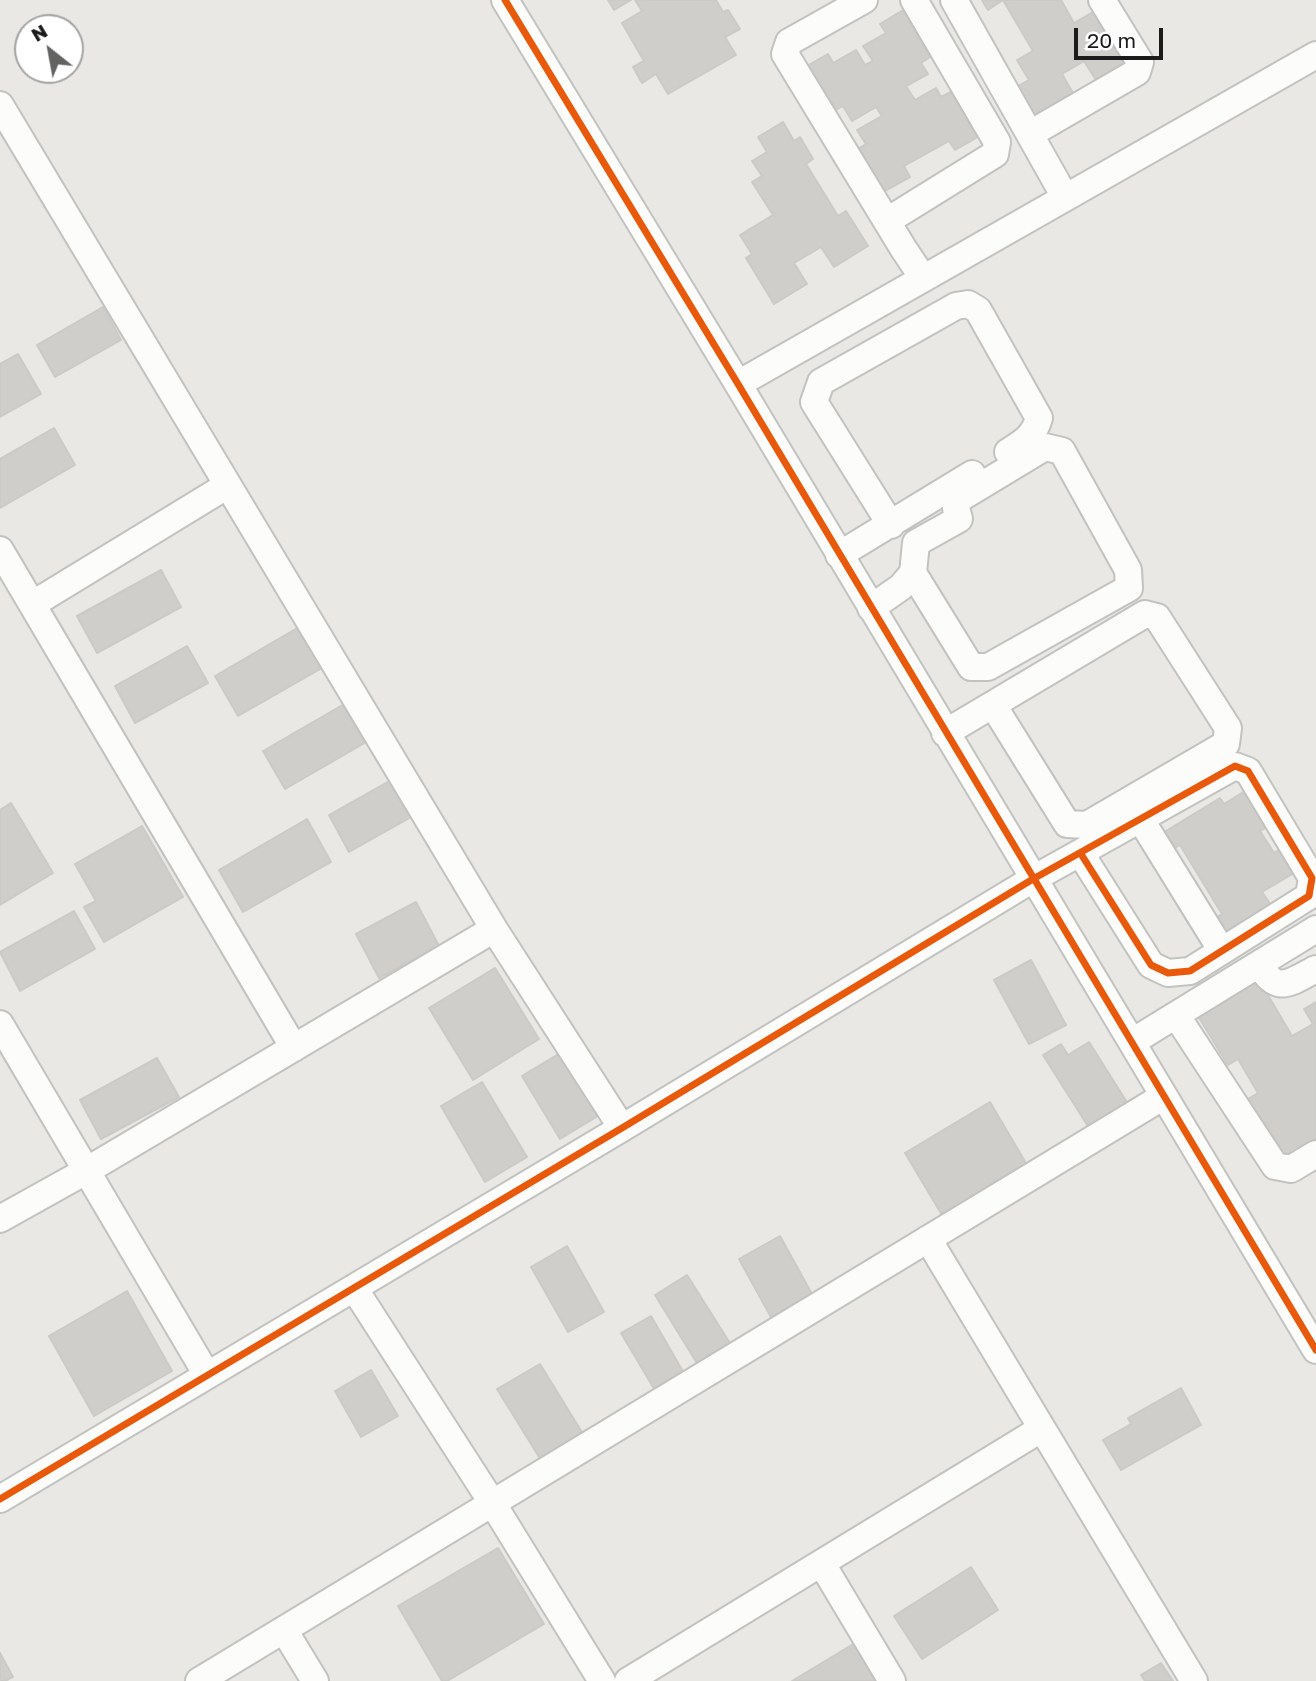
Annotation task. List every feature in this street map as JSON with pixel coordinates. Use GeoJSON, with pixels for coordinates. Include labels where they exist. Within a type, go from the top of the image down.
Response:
{"type":"FeatureCollection","features":[{"type":"Feature","properties":{"kind":"street"},"geometry":{"type":"LineString","coordinates":[[505,0],[1316,1350]]}},
{"type":"Feature","properties":{"kind":"street"},"geometry":{"type":"LineString","coordinates":[[864,0],[789,42],[785,54],[923,278]]}},
{"type":"Feature","properties":{"kind":"street"},"geometry":{"type":"LineString","coordinates":[[887,221],[995,154],[997,142],[914,0]]}},
{"type":"Feature","properties":{"kind":"street"},"geometry":{"type":"LineString","coordinates":[[954,0],[1065,197]]}},
{"type":"Feature","properties":{"kind":"street"},"geometry":{"type":"LineString","coordinates":[[1030,134],[1137,72],[1140,62],[1102,0]]}},
{"type":"Feature","properties":{"kind":"street"},"geometry":{"type":"LineString","coordinates":[[738,384],[1316,55]]}},
{"type":"Feature","properties":{"kind":"street"},"geometry":{"type":"LineString","coordinates":[[0,104],[494,929],[622,1128]]}},
{"type":"Feature","properties":{"kind":"street"},"geometry":{"type":"LineString","coordinates":[[839,555],[891,525],[1028,439],[1035,431],[1039,418],[978,310],[968,304],[956,306],[821,382],[817,390],[814,402],[891,525]]}},
{"type":"Feature","properties":{"kind":"street"},"geometry":{"type":"LineString","coordinates":[[871,608],[901,587],[914,573],[916,543],[959,519],[956,508],[959,499],[1045,447],[1062,451],[1129,570],[1129,588],[988,667],[971,667],[914,573]]}},
{"type":"Feature","properties":{"kind":"street"},"geometry":{"type":"LineString","coordinates":[[33,604],[228,485]]}},
{"type":"Feature","properties":{"kind":"street"},"geometry":{"type":"LineString","coordinates":[[0,550],[294,1048]]}},
{"type":"Feature","properties":{"kind":"street"},"geometry":{"type":"LineString","coordinates":[[945,733],[1145,614],[1157,617],[1228,728],[1226,744],[1087,825],[1067,824],[993,705]]}},
{"type":"Feature","properties":{"kind":"street"},"geometry":{"type":"LineString","coordinates":[[0,1499],[1033,879],[1236,766],[1248,771],[1312,878],[1309,896],[1190,971],[1168,972],[1152,965],[1081,854]]}},
{"type":"Feature","properties":{"kind":"street"},"geometry":{"type":"LineString","coordinates":[[1141,820],[1222,950]]}},
{"type":"Feature","properties":{"kind":"street"},"geometry":{"type":"LineString","coordinates":[[0,1219],[86,1171],[494,929]]}},
{"type":"Feature","properties":{"kind":"street"},"geometry":{"type":"LineString","coordinates":[[1132,1042],[1316,929]]}},
{"type":"Feature","properties":{"kind":"street"},"geometry":{"type":"LineString","coordinates":[[1259,964],[1267,978],[1288,984],[1316,969]]}},
{"type":"Feature","properties":{"kind":"street"},"geometry":{"type":"LineString","coordinates":[[1175,1015],[1275,1166],[1291,1169],[1316,1154]]}},
{"type":"Feature","properties":{"kind":"street"},"geometry":{"type":"LineString","coordinates":[[0,1024],[207,1375]]}},
{"type":"Feature","properties":{"kind":"street"},"geometry":{"type":"LineString","coordinates":[[199,1681],[1164,1096]]}},
{"type":"Feature","properties":{"kind":"street"},"geometry":{"type":"LineString","coordinates":[[928,1239],[1194,1681]]}},
{"type":"Feature","properties":{"kind":"street"},"geometry":{"type":"LineString","coordinates":[[354,1288],[493,1504],[602,1681]]}},
{"type":"Feature","properties":{"kind":"street"},"geometry":{"type":"LineString","coordinates":[[628,1681],[1041,1429]]}},
{"type":"Feature","properties":{"kind":"street"},"geometry":{"type":"LineString","coordinates":[[822,1564],[892,1681]]}},
{"type":"Feature","properties":{"kind":"street"},"geometry":{"type":"LineString","coordinates":[[284,1630],[315,1681]]}},
{"type":"Feature","properties":{"kind":"building"},"geometry":{"type":"Polygon","coordinates":[[[608,0],[631,0],[614,10],[608,0]]]}},
{"type":"Feature","properties":{"kind":"building"},"geometry":{"type":"Polygon","coordinates":[[[635,0],[716,0],[723,12],[728,10],[740,29],[725,37],[736,55],[668,94],[656,74],[642,83],[633,67],[644,61],[622,23],[642,11],[635,0]]]}},
{"type":"Feature","properties":{"kind":"building"},"geometry":{"type":"Polygon","coordinates":[[[982,0],[1003,0],[988,10],[982,0]]]}},
{"type":"Feature","properties":{"kind":"building"},"geometry":{"type":"Polygon","coordinates":[[[1003,0],[1061,0],[1074,23],[1093,12],[1124,64],[1096,80],[1084,61],[1062,74],[1073,93],[1028,120],[1011,90],[1029,80],[1017,60],[1033,51],[1003,0]]]}},
{"type":"Feature","properties":{"kind":"building"},"geometry":{"type":"Polygon","coordinates":[[[903,10],[930,57],[921,63],[928,74],[906,86],[915,100],[936,88],[941,97],[951,92],[978,137],[955,150],[949,141],[904,166],[910,177],[881,193],[856,150],[866,144],[857,130],[882,116],[876,107],[852,121],[843,106],[834,111],[807,66],[828,54],[833,63],[856,50],[865,65],[873,61],[863,46],[886,33],[880,24],[903,10]]]}},
{"type":"Feature","properties":{"kind":"building"},"geometry":{"type":"Polygon","coordinates":[[[783,122],[794,141],[800,137],[813,159],[806,164],[838,216],[846,211],[868,246],[834,267],[821,247],[794,263],[807,284],[774,304],[746,258],[752,254],[740,235],[773,215],[752,182],[762,176],[752,161],[767,152],[758,137],[783,122]]]}},
{"type":"Feature","properties":{"kind":"building"},"geometry":{"type":"Polygon","coordinates":[[[103,307],[121,340],[55,377],[37,345],[103,307]]]}},
{"type":"Feature","properties":{"kind":"building"},"geometry":{"type":"Polygon","coordinates":[[[18,354],[41,394],[0,417],[0,364],[18,354]]]}},
{"type":"Feature","properties":{"kind":"building"},"geometry":{"type":"Polygon","coordinates":[[[54,428],[75,465],[0,508],[0,459],[54,428]]]}},
{"type":"Feature","properties":{"kind":"building"},"geometry":{"type":"Polygon","coordinates":[[[161,570],[181,607],[97,653],[77,616],[161,570]]]}},
{"type":"Feature","properties":{"kind":"building"},"geometry":{"type":"Polygon","coordinates":[[[299,627],[322,668],[238,716],[215,676],[299,627]]]}},
{"type":"Feature","properties":{"kind":"building"},"geometry":{"type":"Polygon","coordinates":[[[187,646],[208,683],[135,723],[115,686],[187,646]]]}},
{"type":"Feature","properties":{"kind":"building"},"geometry":{"type":"Polygon","coordinates":[[[346,703],[368,741],[285,789],[263,751],[346,703]]]}},
{"type":"Feature","properties":{"kind":"building"},"geometry":{"type":"Polygon","coordinates":[[[393,779],[413,816],[349,852],[329,815],[393,779]]]}},
{"type":"Feature","properties":{"kind":"building"},"geometry":{"type":"Polygon","coordinates":[[[1245,791],[1267,827],[1260,831],[1274,853],[1280,849],[1294,873],[1262,892],[1271,905],[1222,934],[1213,920],[1222,914],[1180,845],[1171,850],[1161,834],[1220,798],[1224,804],[1245,791]]]}},
{"type":"Feature","properties":{"kind":"building"},"geometry":{"type":"Polygon","coordinates":[[[11,803],[53,873],[0,905],[0,810],[11,803]]]}},
{"type":"Feature","properties":{"kind":"building"},"geometry":{"type":"Polygon","coordinates":[[[307,819],[331,862],[243,912],[219,870],[307,819]]]}},
{"type":"Feature","properties":{"kind":"building"},"geometry":{"type":"Polygon","coordinates":[[[142,826],[183,897],[104,942],[84,907],[96,901],[75,864],[142,826]]]}},
{"type":"Feature","properties":{"kind":"building"},"geometry":{"type":"Polygon","coordinates":[[[416,902],[439,946],[379,978],[356,934],[416,902]]]}},
{"type":"Feature","properties":{"kind":"building"},"geometry":{"type":"Polygon","coordinates":[[[74,911],[95,949],[20,991],[0,952],[74,911]]]}},
{"type":"Feature","properties":{"kind":"building"},"geometry":{"type":"Polygon","coordinates":[[[1031,960],[1066,1025],[1029,1044],[994,980],[1031,960]]]}},
{"type":"Feature","properties":{"kind":"building"},"geometry":{"type":"Polygon","coordinates":[[[495,968],[539,1039],[473,1080],[429,1008],[495,968]]]}},
{"type":"Feature","properties":{"kind":"building"},"geometry":{"type":"Polygon","coordinates":[[[1259,980],[1292,1036],[1313,1024],[1304,1009],[1316,1002],[1316,1140],[1283,1160],[1248,1099],[1258,1093],[1238,1059],[1228,1065],[1198,1016],[1259,980]]]}},
{"type":"Feature","properties":{"kind":"building"},"geometry":{"type":"Polygon","coordinates":[[[1089,1042],[1130,1107],[1091,1131],[1043,1055],[1061,1044],[1068,1055],[1089,1042]]]}},
{"type":"Feature","properties":{"kind":"building"},"geometry":{"type":"Polygon","coordinates":[[[560,1053],[598,1116],[560,1139],[522,1076],[560,1053]]]}},
{"type":"Feature","properties":{"kind":"building"},"geometry":{"type":"Polygon","coordinates":[[[157,1058],[179,1097],[101,1139],[80,1100],[157,1058]]]}},
{"type":"Feature","properties":{"kind":"building"},"geometry":{"type":"Polygon","coordinates":[[[482,1082],[527,1157],[485,1182],[441,1106],[482,1082]]]}},
{"type":"Feature","properties":{"kind":"building"},"geometry":{"type":"Polygon","coordinates":[[[990,1102],[1030,1170],[945,1220],[905,1153],[990,1102]]]}},
{"type":"Feature","properties":{"kind":"building"},"geometry":{"type":"Polygon","coordinates":[[[780,1236],[813,1296],[772,1319],[739,1259],[780,1236]]]}},
{"type":"Feature","properties":{"kind":"building"},"geometry":{"type":"Polygon","coordinates":[[[567,1246],[604,1312],[568,1332],[531,1267],[567,1246]]]}},
{"type":"Feature","properties":{"kind":"building"},"geometry":{"type":"Polygon","coordinates":[[[687,1275],[733,1348],[700,1368],[655,1295],[687,1275]]]}},
{"type":"Feature","properties":{"kind":"building"},"geometry":{"type":"Polygon","coordinates":[[[127,1291],[172,1371],[94,1416],[49,1336],[127,1291]]]}},
{"type":"Feature","properties":{"kind":"building"},"geometry":{"type":"Polygon","coordinates":[[[651,1316],[685,1375],[656,1392],[621,1333],[651,1316]]]}},
{"type":"Feature","properties":{"kind":"building"},"geometry":{"type":"Polygon","coordinates":[[[540,1364],[583,1434],[541,1460],[497,1389],[540,1364]]]}},
{"type":"Feature","properties":{"kind":"building"},"geometry":{"type":"Polygon","coordinates":[[[371,1370],[398,1416],[361,1437],[335,1391],[371,1370]]]}},
{"type":"Feature","properties":{"kind":"building"},"geometry":{"type":"Polygon","coordinates":[[[1181,1388],[1201,1425],[1121,1470],[1103,1440],[1131,1424],[1128,1418],[1181,1388]]]}},
{"type":"Feature","properties":{"kind":"building"},"geometry":{"type":"Polygon","coordinates":[[[498,1548],[544,1624],[447,1681],[442,1681],[398,1606],[498,1548]]]}},
{"type":"Feature","properties":{"kind":"building"},"geometry":{"type":"Polygon","coordinates":[[[971,1567],[998,1610],[922,1659],[894,1616],[971,1567]]]}},
{"type":"Feature","properties":{"kind":"building"},"geometry":{"type":"Polygon","coordinates":[[[855,1643],[878,1681],[792,1681],[855,1643]]]}},
{"type":"Feature","properties":{"kind":"building"},"geometry":{"type":"Polygon","coordinates":[[[0,1653],[13,1677],[5,1681],[0,1681],[0,1653]]]}},
{"type":"Feature","properties":{"kind":"building"},"geometry":{"type":"Polygon","coordinates":[[[1161,1663],[1173,1681],[1145,1681],[1141,1675],[1161,1663]]]}},
{"type":"Feature","properties":{"kind":"cycle path"},"geometry":{"type":"LineString","coordinates":[[505,0],[1316,1350]]}},
{"type":"Feature","properties":{"kind":"cycle path"},"geometry":{"type":"LineString","coordinates":[[0,1499],[1033,879],[1235,766],[1248,771],[1312,878],[1309,896],[1190,971],[1168,973],[1151,965],[1081,854]]}}]}
